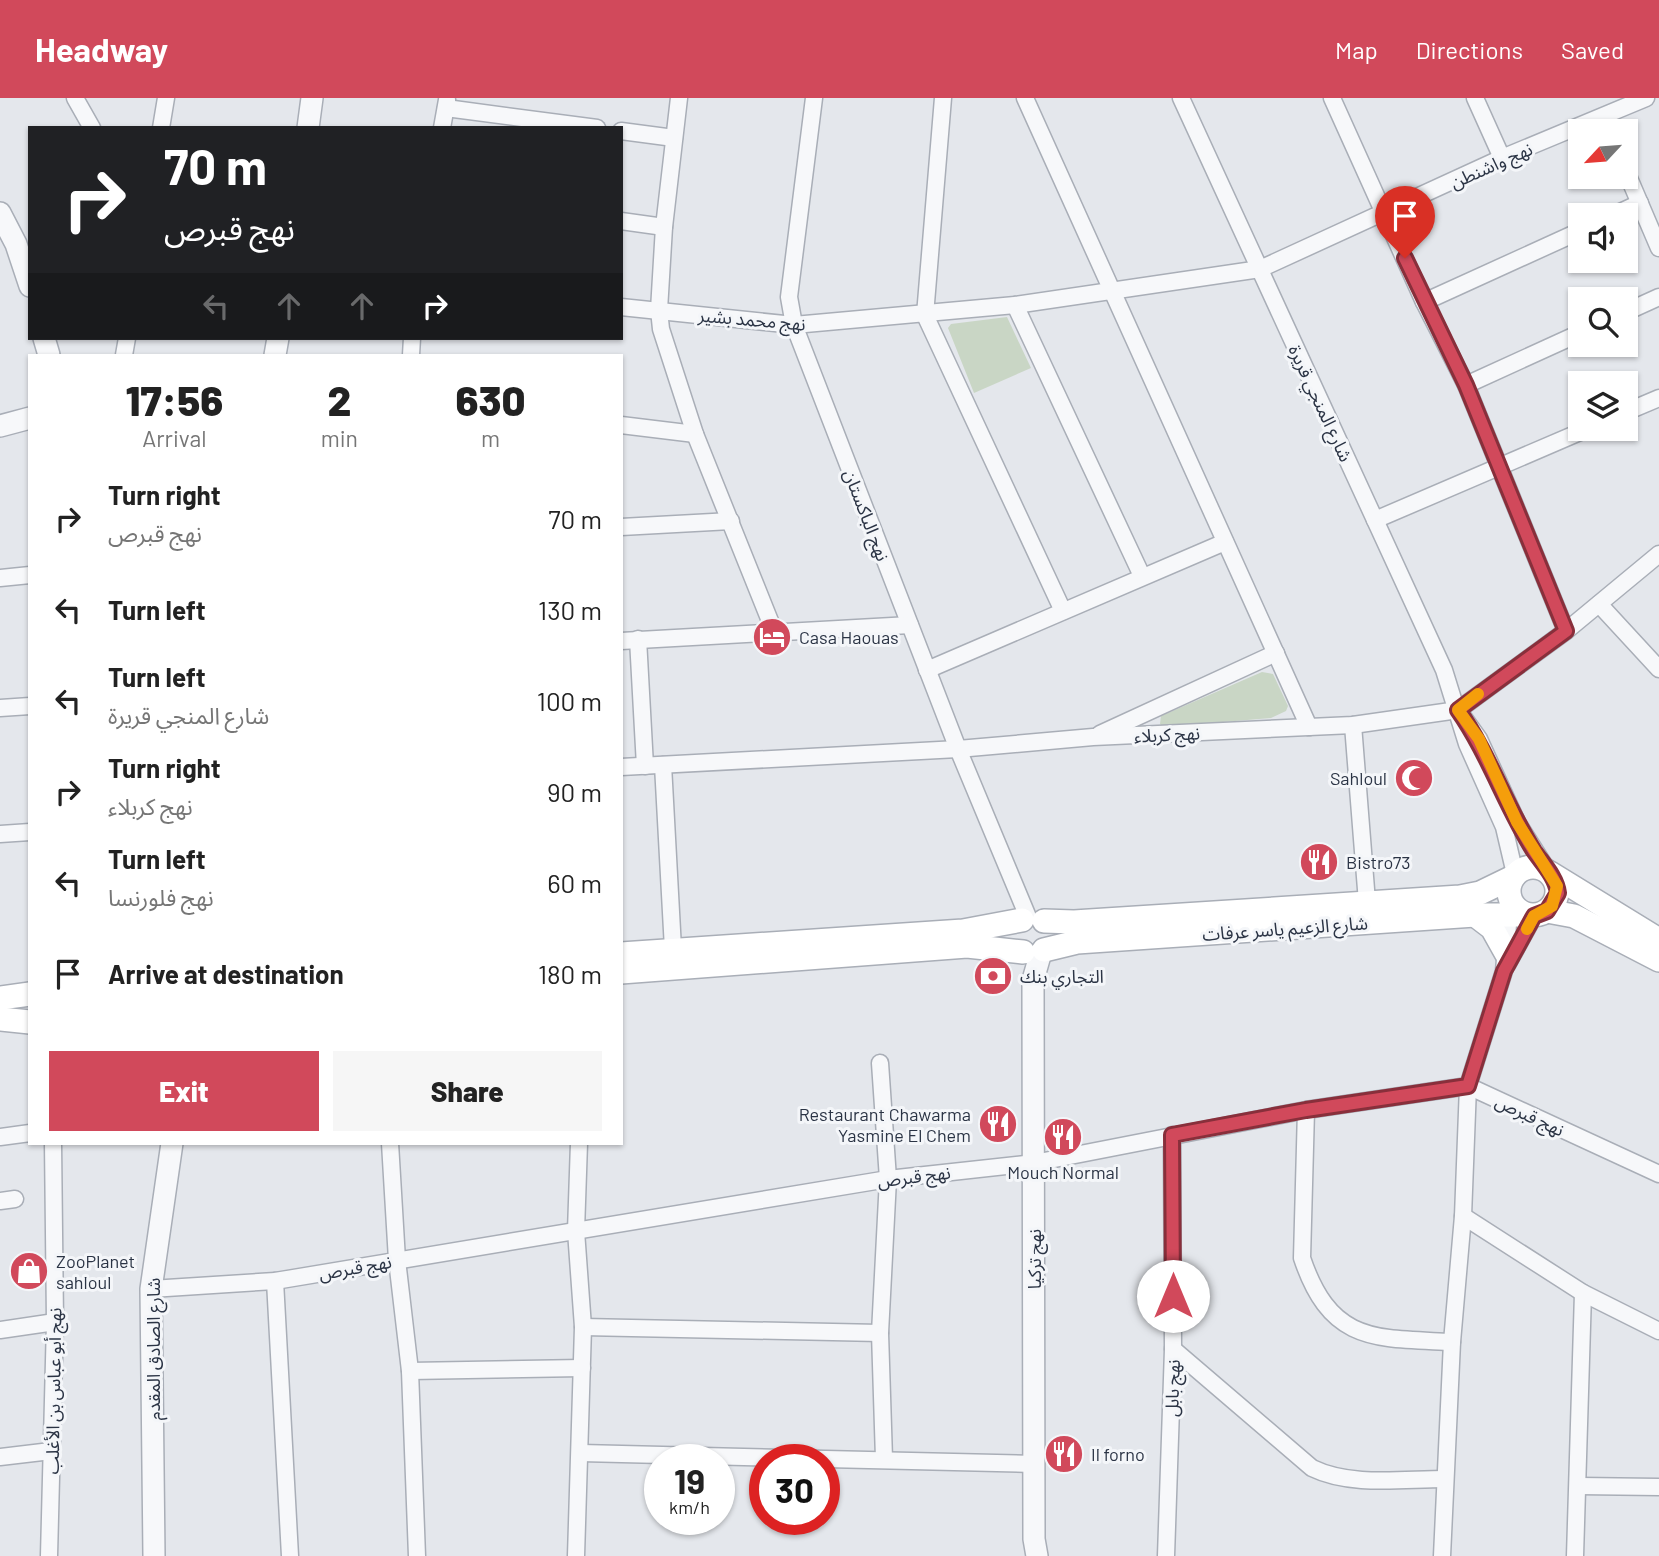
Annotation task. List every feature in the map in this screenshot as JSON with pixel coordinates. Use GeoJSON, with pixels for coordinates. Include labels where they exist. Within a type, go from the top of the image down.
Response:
{"type":"FeatureCollection","features":[{"type":"Feature","properties":{"kind":"main road"},"geometry":{"type":"LineString","coordinates":[[1549,872],[1558,893],[1525,911],[1508,892],[1514,875],[1535,866],[1549,872],[1601,907],[1659,940]]}},
{"type":"Feature","properties":{"kind":"main road","name":"شارع الزعيم ياسر عرفات"},"geometry":{"type":"LineString","coordinates":[[623,954],[963,930],[1031,919],[1074,922],[1460,897],[1480,893],[1514,875]]}},
{"type":"Feature","properties":{"kind":"main road","name":"شارع الزعيم ياسر عرفات"},"geometry":{"type":"LineString","coordinates":[[623,972],[967,947],[1034,952],[1077,942],[1525,911],[1574,915],[1659,960]]}},
{"type":"Feature","properties":{"kind":"main road"},"geometry":{"type":"LineString","coordinates":[[1475,915],[1492,928],[1505,962]]}},
{"type":"Feature","properties":{"kind":"main road"},"geometry":{"type":"LineString","coordinates":[[1031,919],[1050,939],[1034,952],[1015,944],[1013,933],[1031,919]]}},
{"type":"Feature","properties":{"kind":"main road"},"geometry":{"type":"LineString","coordinates":[[0,998],[28,994]]}},
{"type":"Feature","properties":{"kind":"main road"},"geometry":{"type":"LineString","coordinates":[[0,1019],[28,1022]]}},
{"type":"Feature","properties":{"kind":"street"},"geometry":{"type":"LineString","coordinates":[[75,98],[91,126]]}},
{"type":"Feature","properties":{"kind":"street"},"geometry":{"type":"LineString","coordinates":[[161,126],[166,98]]}},
{"type":"Feature","properties":{"kind":"street"},"geometry":{"type":"LineString","coordinates":[[307,126],[312,98]]}},
{"type":"Feature","properties":{"kind":"street"},"geometry":{"type":"LineString","coordinates":[[679,98],[664,227],[659,310],[664,337],[695,434],[774,631]]}},
{"type":"Feature","properties":{"kind":"street","name":"نهج الباكستان"},"geometry":{"type":"LineString","coordinates":[[814,98],[789,298],[794,326],[958,749],[1031,919]]}},
{"type":"Feature","properties":{"kind":"street"},"geometry":{"type":"LineString","coordinates":[[943,98],[925,315],[1063,611]]}},
{"type":"Feature","properties":{"kind":"street"},"geometry":{"type":"LineString","coordinates":[[1025,98],[1309,727]]}},
{"type":"Feature","properties":{"kind":"street","name":"شارع المنجي قريرة"},"geometry":{"type":"LineString","coordinates":[[1181,98],[1444,670],[1467,744],[1504,827],[1514,875]]}},
{"type":"Feature","properties":{"kind":"street"},"geometry":{"type":"LineString","coordinates":[[1332,98],[1424,302],[1466,385],[1566,631]]}},
{"type":"Feature","properties":{"kind":"street"},"geometry":{"type":"LineString","coordinates":[[1475,98],[1503,158]]}},
{"type":"Feature","properties":{"kind":"street","name":"نهج واشنطن"},"geometry":{"type":"LineString","coordinates":[[1615,119],[1646,98]]}},
{"type":"Feature","properties":{"kind":"street"},"geometry":{"type":"LineString","coordinates":[[442,126],[447,103],[585,126]]}},
{"type":"Feature","properties":{"kind":"street"},"geometry":{"type":"LineString","coordinates":[[623,131],[674,138]]}},
{"type":"Feature","properties":{"kind":"street","name":"نهج واشنطن"},"geometry":{"type":"LineString","coordinates":[[1112,291],[1260,269],[1386,214],[1503,158],[1568,137]]}},
{"type":"Feature","properties":{"kind":"street"},"geometry":{"type":"LineString","coordinates":[[1634,189],[1659,248]]}},
{"type":"Feature","properties":{"kind":"street"},"geometry":{"type":"LineString","coordinates":[[0,213],[16,244],[28,280]]}},
{"type":"Feature","properties":{"kind":"street"},"geometry":{"type":"LineString","coordinates":[[623,221],[664,227]]}},
{"type":"Feature","properties":{"kind":"street"},"geometry":{"type":"LineString","coordinates":[[1424,302],[1568,236]]}},
{"type":"Feature","properties":{"kind":"street","name":"نهج محمد بشير"},"geometry":{"type":"LineString","coordinates":[[623,307],[794,326],[1016,305],[1112,291]]}},
{"type":"Feature","properties":{"kind":"street"},"geometry":{"type":"LineString","coordinates":[[1638,307],[1659,297]]}},
{"type":"Feature","properties":{"kind":"street"},"geometry":{"type":"LineString","coordinates":[[1016,305],[1142,576]]}},
{"type":"Feature","properties":{"kind":"street"},"geometry":{"type":"LineString","coordinates":[[1466,385],[1568,338]]}},
{"type":"Feature","properties":{"kind":"street"},"geometry":{"type":"LineString","coordinates":[[1638,407],[1659,398]]}},
{"type":"Feature","properties":{"kind":"street"},"geometry":{"type":"LineString","coordinates":[[0,426],[28,419]]}},
{"type":"Feature","properties":{"kind":"street"},"geometry":{"type":"LineString","coordinates":[[623,425],[695,434]]}},
{"type":"Feature","properties":{"kind":"street"},"geometry":{"type":"LineString","coordinates":[[1375,520],[1568,437]]}},
{"type":"Feature","properties":{"kind":"street"},"geometry":{"type":"LineString","coordinates":[[623,527],[731,521]]}},
{"type":"Feature","properties":{"kind":"street"},"geometry":{"type":"LineString","coordinates":[[928,670],[1225,542]]}},
{"type":"Feature","properties":{"kind":"street","name":"نهج كربلاء"},"geometry":{"type":"LineString","coordinates":[[623,767],[958,749],[1093,737],[1353,725],[1458,710],[1566,631],[1659,554]]}},
{"type":"Feature","properties":{"kind":"street"},"geometry":{"type":"LineString","coordinates":[[0,578],[28,575]]}},
{"type":"Feature","properties":{"kind":"street"},"geometry":{"type":"LineString","coordinates":[[1599,604],[1659,669]]}},
{"type":"Feature","properties":{"kind":"street"},"geometry":{"type":"LineString","coordinates":[[645,766],[629,640],[910,625]]}},
{"type":"Feature","properties":{"kind":"street"},"geometry":{"type":"LineString","coordinates":[[1093,737],[1276,653]]}},
{"type":"Feature","properties":{"kind":"street"},"geometry":{"type":"LineString","coordinates":[[0,708],[28,706]]}},
{"type":"Feature","properties":{"kind":"street","name":"شارع المنجي قريرة"},"geometry":{"type":"LineString","coordinates":[[1458,710],[1479,739],[1517,822],[1549,872]]}},
{"type":"Feature","properties":{"kind":"street"},"geometry":{"type":"LineString","coordinates":[[1353,725],[1367,902]]}},
{"type":"Feature","properties":{"kind":"street"},"geometry":{"type":"LineString","coordinates":[[663,765],[673,949]]}},
{"type":"Feature","properties":{"kind":"street"},"geometry":{"type":"LineString","coordinates":[[0,834],[28,832]]}},
{"type":"Feature","properties":{"kind":"street"},"geometry":{"type":"LineString","coordinates":[[1442,1556],[1452,1342],[1463,1216],[1468,1086],[1505,962],[1525,911]]}},
{"type":"Feature","properties":{"kind":"street"},"geometry":{"type":"LineString","coordinates":[[1505,962],[1525,911]]}},
{"type":"Feature","properties":{"kind":"street","name":"نهج تركيا"},"geometry":{"type":"LineString","coordinates":[[1034,952],[1034,1550]]}},
{"type":"Feature","properties":{"kind":"street"},"geometry":{"type":"LineString","coordinates":[[880,1063],[888,1179],[880,1333],[884,1459]]}},
{"type":"Feature","properties":{"kind":"street","name":"نهج قبرص"},"geometry":{"type":"LineString","coordinates":[[151,1289],[275,1282],[888,1179],[1034,1163],[1306,1110],[1468,1086],[1659,1174]]}},
{"type":"Feature","properties":{"kind":"street"},"geometry":{"type":"LineString","coordinates":[[1306,1110],[1302,1258],[1315,1289],[1347,1326],[1364,1335],[1377,1339],[1452,1342]]}},
{"type":"Feature","properties":{"kind":"street"},"geometry":{"type":"LineString","coordinates":[[0,1136],[28,1133]]}},
{"type":"Feature","properties":{"kind":"street","name":"نهج بابل"},"geometry":{"type":"LineString","coordinates":[[1166,1556],[1173,1349],[1172,1135]]}},
{"type":"Feature","properties":{"kind":"street","name":"نهج أبو عباس بن الأغلب"},"geometry":{"type":"LineString","coordinates":[[49,1556],[55,1322],[53,1145]]}},
{"type":"Feature","properties":{"kind":"street","name":"شارع الصادق المقدم"},"geometry":{"type":"LineString","coordinates":[[154,1556],[151,1289],[172,1145]]}},
{"type":"Feature","properties":{"kind":"street"},"geometry":{"type":"LineString","coordinates":[[390,1145],[397,1260],[410,1371],[417,1556]]}},
{"type":"Feature","properties":{"kind":"street"},"geometry":{"type":"LineString","coordinates":[[576,1556],[583,1326],[576,1231],[579,1145]]}},
{"type":"Feature","properties":{"kind":"street"},"geometry":{"type":"LineString","coordinates":[[1463,1216],[1583,1293],[1659,1331]]}},
{"type":"Feature","properties":{"kind":"street"},"geometry":{"type":"LineString","coordinates":[[275,1282],[290,1556]]}},
{"type":"Feature","properties":{"kind":"street"},"geometry":{"type":"LineString","coordinates":[[1575,1556],[1583,1293]]}},
{"type":"Feature","properties":{"kind":"street"},"geometry":{"type":"LineString","coordinates":[[0,1330],[55,1322]]}},
{"type":"Feature","properties":{"kind":"street"},"geometry":{"type":"LineString","coordinates":[[583,1326],[880,1333]]}},
{"type":"Feature","properties":{"kind":"street"},"geometry":{"type":"LineString","coordinates":[[1173,1349],[1312,1468],[1327,1476],[1346,1479],[1445,1479]]}},
{"type":"Feature","properties":{"kind":"street"},"geometry":{"type":"LineString","coordinates":[[410,1371],[582,1368]]}},
{"type":"Feature","properties":{"kind":"street"},"geometry":{"type":"LineString","coordinates":[[0,1457],[51,1451]]}},
{"type":"Feature","properties":{"kind":"street"},"geometry":{"type":"LineString","coordinates":[[580,1453],[1034,1464]]}},
{"type":"Feature","properties":{"kind":"street"},"geometry":{"type":"LineString","coordinates":[[1579,1486],[1659,1488]]}},
{"type":"Feature","properties":{"kind":"green space"},"geometry":{"type":"Polygon","coordinates":[[[1007,317],[1031,368],[974,393],[948,328],[951,324],[1007,317]]]}},
{"type":"Feature","properties":{"kind":"green space"},"geometry":{"type":"Polygon","coordinates":[[[1262,672],[1273,674],[1288,706],[1286,711],[1271,718],[1163,727],[1160,724],[1161,716],[1262,672]]]}},
{"type":"Feature","properties":{"kind":"slow traffic"},"geometry":{"type":"LineString","coordinates":[[1478,694],[1458,710],[1479,739],[1517,822],[1557,886],[1558,893],[1552,906],[1541,915],[1534,916],[1527,929]]}},
{"type":"Feature","properties":{"kind":"place","name":"Casa Haouas"},"geometry":{"type":"Point","coordinates":[772,637]}},
{"type":"Feature","properties":{"kind":"place","name":"Sahloul"},"geometry":{"type":"Point","coordinates":[1414,778]}},
{"type":"Feature","properties":{"kind":"place","name":"Bistro73"},"geometry":{"type":"Point","coordinates":[1319,862]}},
{"type":"Feature","properties":{"kind":"place","name":"التجاري بنك"},"geometry":{"type":"Point","coordinates":[993,976]}},
{"type":"Feature","properties":{"kind":"place","name":"Restaurant Chawarma Yasmine El Chem"},"geometry":{"type":"Point","coordinates":[998,1124]}},
{"type":"Feature","properties":{"kind":"place","name":"Mouch Normal"},"geometry":{"type":"Point","coordinates":[1063,1137]}},
{"type":"Feature","properties":{"kind":"place","name":"ZooPlanet sahloul"},"geometry":{"type":"Point","coordinates":[29,1271]}},
{"type":"Feature","properties":{"kind":"place","name":"Il forno"},"geometry":{"type":"Point","coordinates":[1064,1454]}},
{"type":"Feature","properties":{"kind":"route"},"geometry":{"type":"LineString","coordinates":[[1173,1296],[1172,1135],[1306,1110],[1468,1086],[1504,971],[1534,916],[1547,911],[1558,893],[1554,879],[1517,822],[1479,739],[1458,710],[1566,631],[1466,385],[1405,258]]}}]}
